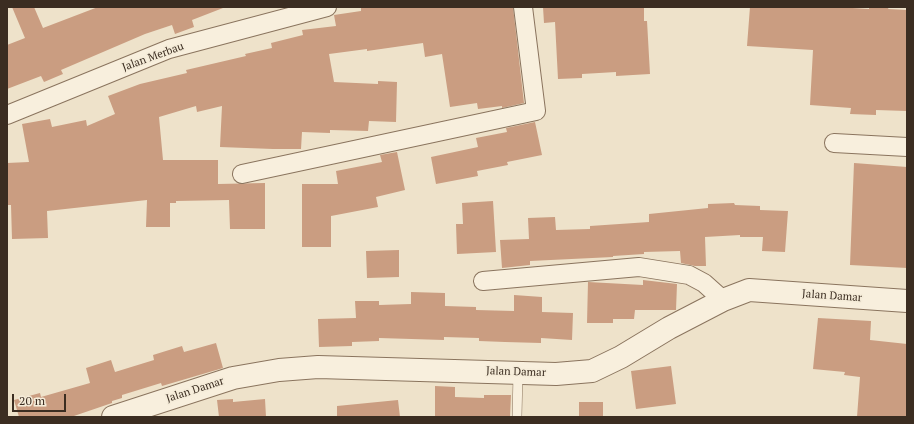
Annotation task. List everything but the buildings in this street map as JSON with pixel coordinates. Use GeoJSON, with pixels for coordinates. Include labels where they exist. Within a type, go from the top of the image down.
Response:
{"type":"FeatureCollection","features":[{"type":"Feature","properties":{"kind":"street","name":"Jalan Merbau"},"geometry":{"type":"LineString","coordinates":[[7,115],[168,49],[327,7]]}},
{"type":"Feature","properties":{"kind":"street"},"geometry":{"type":"LineString","coordinates":[[242,174],[536,111],[522,7]]}},
{"type":"Feature","properties":{"kind":"street"},"geometry":{"type":"LineString","coordinates":[[834,143],[907,147]]}},
{"type":"Feature","properties":{"kind":"street"},"geometry":{"type":"LineString","coordinates":[[483,281],[639,267],[689,275],[704,283],[723,300]]}},
{"type":"Feature","properties":{"kind":"street","name":"Jalan Damar"},"geometry":{"type":"LineString","coordinates":[[113,417],[233,378],[278,370],[318,367],[556,374],[592,371],[723,300],[749,290],[907,301]]}},
{"type":"Feature","properties":{"kind":"lane"},"geometry":{"type":"LineString","coordinates":[[517,417],[518,373]]}}]}
